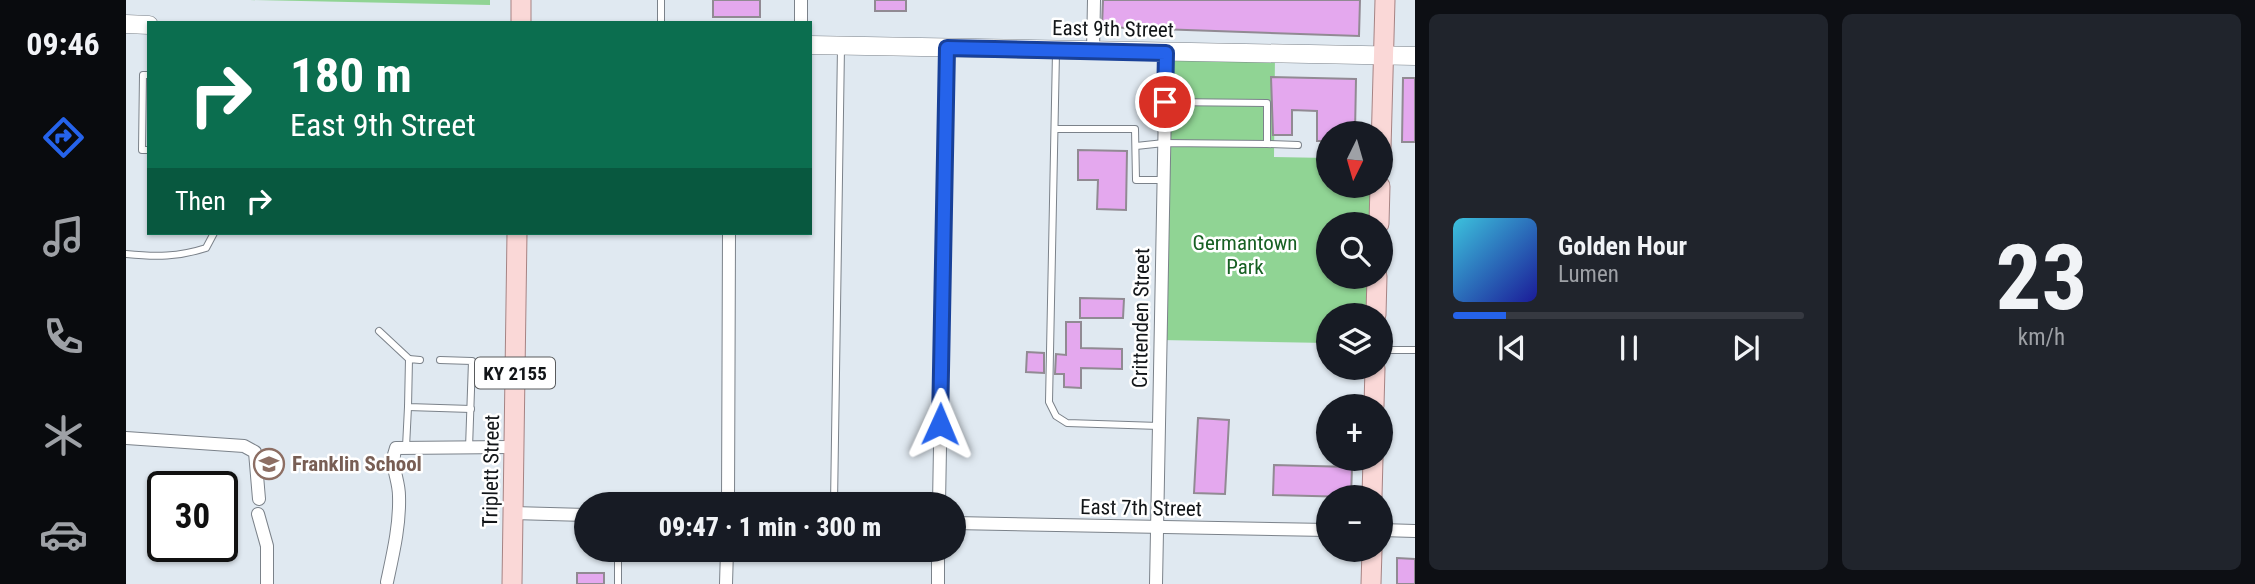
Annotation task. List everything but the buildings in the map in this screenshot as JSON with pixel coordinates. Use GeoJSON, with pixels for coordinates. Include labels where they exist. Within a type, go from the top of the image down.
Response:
{"type":"FeatureCollection","features":[{"type":"Feature","properties":{"kind":"main road"},"geometry":{"type":"LineString","coordinates":[[521,0],[521,21]]}},
{"type":"Feature","properties":{"kind":"main road"},"geometry":{"type":"LineString","coordinates":[[1382,121],[1385,0]]}},
{"type":"Feature","properties":{"kind":"main road","name":"Triplett Street"},"geometry":{"type":"LineString","coordinates":[[512,584],[517,235]]}},
{"type":"Feature","properties":{"kind":"main road"},"geometry":{"type":"LineString","coordinates":[[1371,584],[1372,562]]}},
{"type":"Feature","properties":{"kind":"street"},"geometry":{"type":"LineString","coordinates":[[801,0],[801,21]]}},
{"type":"Feature","properties":{"kind":"street"},"geometry":{"type":"LineString","coordinates":[[1093,51],[1094,0]]}},
{"type":"Feature","properties":{"kind":"street"},"geometry":{"type":"LineString","coordinates":[[126,24],[147,25]]}},
{"type":"Feature","properties":{"kind":"street","name":"East 9th Street"},"geometry":{"type":"LineString","coordinates":[[812,45],[1415,56]]}},
{"type":"Feature","properties":{"kind":"street"},"geometry":{"type":"LineString","coordinates":[[939,492],[947,48]]}},
{"type":"Feature","properties":{"kind":"street","name":"Crittenden Street"},"geometry":{"type":"LineString","coordinates":[[1156,584],[1166,53]]}},
{"type":"Feature","properties":{"kind":"street"},"geometry":{"type":"LineString","coordinates":[[728,492],[730,235]]}},
{"type":"Feature","properties":{"kind":"street"},"geometry":{"type":"LineString","coordinates":[[126,438],[244,446],[256,452],[259,499]]}},
{"type":"Feature","properties":{"kind":"street"},"geometry":{"type":"LineString","coordinates":[[387,582],[397,537],[400,494],[393,455],[396,448],[514,447]]}},
{"type":"Feature","properties":{"kind":"street"},"geometry":{"type":"LineString","coordinates":[[513,513],[574,515]]}},
{"type":"Feature","properties":{"kind":"street"},"geometry":{"type":"LineString","coordinates":[[258,514],[267,546],[267,584]]}},
{"type":"Feature","properties":{"kind":"street","name":"East 7th Street"},"geometry":{"type":"LineString","coordinates":[[966,523],[1316,530]]}},
{"type":"Feature","properties":{"kind":"street"},"geometry":{"type":"LineString","coordinates":[[1393,530],[1415,531]]}},
{"type":"Feature","properties":{"kind":"street"},"geometry":{"type":"LineString","coordinates":[[726,584],[727,562]]}},
{"type":"Feature","properties":{"kind":"street"},"geometry":{"type":"LineString","coordinates":[[938,562],[938,584]]}},
{"type":"Feature","properties":{"kind":"lane"},"geometry":{"type":"LineString","coordinates":[[661,0],[661,21]]}},
{"type":"Feature","properties":{"kind":"lane"},"geometry":{"type":"LineString","coordinates":[[834,492],[841,46]]}},
{"type":"Feature","properties":{"kind":"lane"},"geometry":{"type":"LineString","coordinates":[[1056,50],[1049,402],[1056,416],[1067,423],[1158,426]]}},
{"type":"Feature","properties":{"kind":"lane"},"geometry":{"type":"LineString","coordinates":[[147,75],[143,75],[142,150],[147,150]]}},
{"type":"Feature","properties":{"kind":"lane"},"geometry":{"type":"LineString","coordinates":[[1165,102],[1267,103],[1267,144]]}},
{"type":"Feature","properties":{"kind":"lane"},"geometry":{"type":"LineString","coordinates":[[1055,129],[1135,130],[1136,180],[1163,180]]}},
{"type":"Feature","properties":{"kind":"lane"},"geometry":{"type":"LineString","coordinates":[[1136,146],[1164,143],[1298,145]]}},
{"type":"Feature","properties":{"kind":"lane"},"geometry":{"type":"LineString","coordinates":[[126,254],[162,258],[181,256],[206,248],[213,235]]}},
{"type":"Feature","properties":{"kind":"lane"},"geometry":{"type":"LineString","coordinates":[[379,331],[409,359],[420,360]]}},
{"type":"Feature","properties":{"kind":"lane"},"geometry":{"type":"LineString","coordinates":[[1393,350],[1415,351]]}},
{"type":"Feature","properties":{"kind":"lane"},"geometry":{"type":"LineString","coordinates":[[406,448],[409,359]]}},
{"type":"Feature","properties":{"kind":"lane"},"geometry":{"type":"LineString","coordinates":[[440,360],[472,361],[470,448]]}},
{"type":"Feature","properties":{"kind":"lane"},"geometry":{"type":"LineString","coordinates":[[408,407],[471,409]]}},
{"type":"Feature","properties":{"kind":"lane"},"geometry":{"type":"LineString","coordinates":[[618,562],[618,584]]}},
{"type":"Feature","properties":{"kind":"green space"},"geometry":{"type":"Polygon","coordinates":[[[250,0],[490,0],[490,5],[250,0]]]}},
{"type":"Feature","properties":{"kind":"green space","name":"Germantown Park"},"geometry":{"type":"Polygon","coordinates":[[[1166,53],[1275,54],[1274,157],[1316,158],[1316,198],[1380,198],[1379,212],[1316,212],[1316,289],[1377,289],[1376,303],[1316,303],[1316,343],[1160,340],[1166,53]]]}},
{"type":"Feature","properties":{"kind":"place","name":"Franklin School"},"geometry":{"type":"Point","coordinates":[269,464]}},
{"type":"Feature","properties":{"kind":"route"},"geometry":{"type":"LineString","coordinates":[[940,424],[947,48],[1166,53],[1165,102]]}}]}
